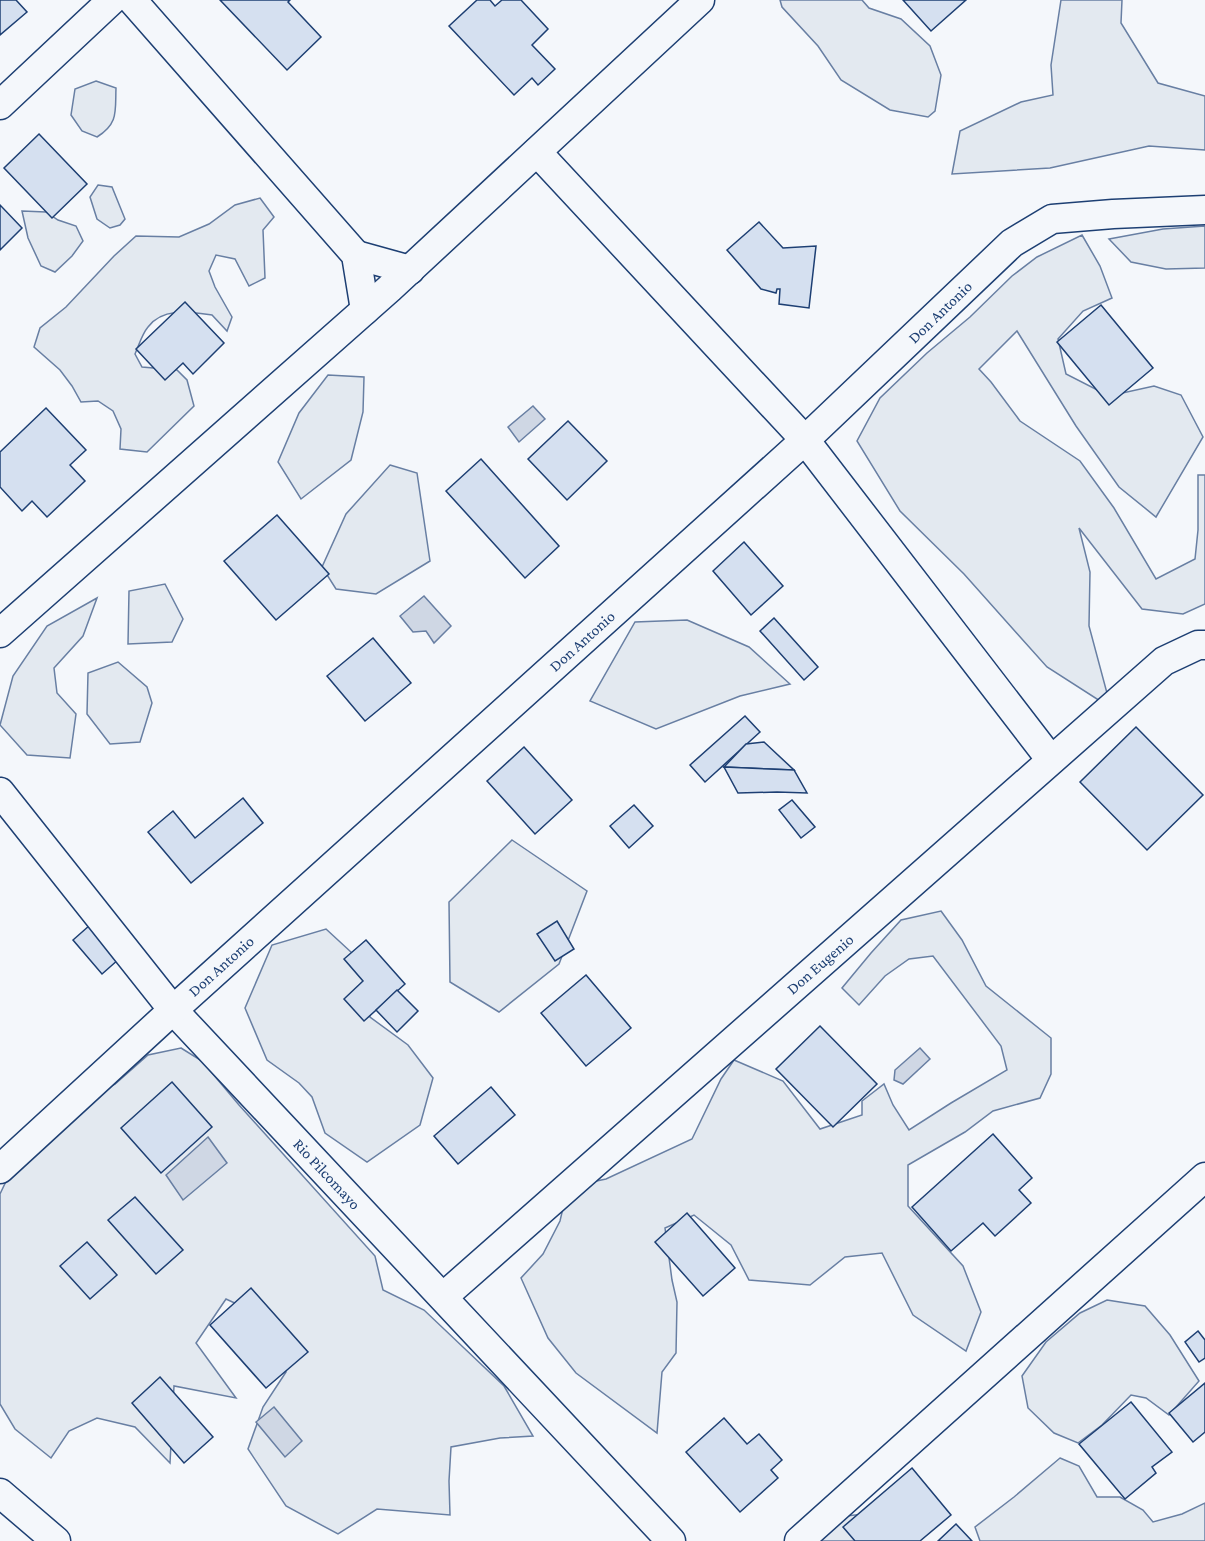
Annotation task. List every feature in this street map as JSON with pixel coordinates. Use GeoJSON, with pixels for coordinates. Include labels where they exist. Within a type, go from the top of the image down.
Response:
{"type":"FeatureCollection","features":[{"type":"Feature","properties":{"kind":"street"},"geometry":{"type":"LineString","coordinates":[[0,105],[112,0]]}},
{"type":"Feature","properties":{"kind":"street"},"geometry":{"type":"LineString","coordinates":[[132,0],[356,255],[365,310]]}},
{"type":"Feature","properties":{"kind":"street"},"geometry":{"type":"LineString","coordinates":[[0,633],[410,270],[700,0]]}},
{"type":"Feature","properties":{"kind":"street"},"geometry":{"type":"LineString","coordinates":[[537,152],[805,440],[1052,760]]}},
{"type":"Feature","properties":{"kind":"street","name":"Don Antonio"},"geometry":{"type":"LineString","coordinates":[[0,1168],[805,440],[1012,243],[1052,219],[1205,210]]}},
{"type":"Feature","properties":{"kind":"street"},"geometry":{"type":"LineString","coordinates":[[356,255],[410,270]]}},
{"type":"Feature","properties":{"kind":"street","name":"Don Eugenio"},"geometry":{"type":"LineString","coordinates":[[443,1297],[1164,661],[1198,645],[1205,645]]}},
{"type":"Feature","properties":{"kind":"street","name":"Rio Pilcomayo"},"geometry":{"type":"LineString","coordinates":[[0,792],[173,1010],[671,1541]]}},
{"type":"Feature","properties":{"kind":"street"},"geometry":{"type":"LineString","coordinates":[[799,1541],[1205,1177]]}},
{"type":"Feature","properties":{"kind":"street"},"geometry":{"type":"LineString","coordinates":[[0,1492],[56,1541]]}},
{"type":"Feature","properties":{"kind":"shaded area"},"geometry":{"type":"Polygon","coordinates":[[[780,0],[862,0],[869,8],[901,19],[930,46],[941,75],[935,111],[928,117],[890,110],[841,80],[818,46],[782,7],[780,0]]]}},
{"type":"Feature","properties":{"kind":"shaded area"},"geometry":{"type":"Polygon","coordinates":[[[1061,0],[1122,0],[1121,23],[1158,83],[1205,96],[1205,150],[1149,146],[1050,168],[952,174],[960,131],[1021,102],[1053,95],[1051,65],[1061,0]]]}},
{"type":"Feature","properties":{"kind":"shaded area"},"geometry":{"type":"Polygon","coordinates":[[[96,81],[116,88],[114,116],[109,127],[97,137],[82,131],[71,115],[75,89],[96,81]]]}},
{"type":"Feature","properties":{"kind":"shaded area"},"geometry":{"type":"Polygon","coordinates":[[[98,185],[112,187],[125,219],[120,225],[110,228],[97,219],[90,197],[98,185]]]}},
{"type":"Feature","properties":{"kind":"shaded area"},"geometry":{"type":"Polygon","coordinates":[[[260,198],[274,217],[263,230],[265,278],[249,286],[235,259],[216,255],[209,271],[232,317],[227,331],[212,315],[177,312],[161,316],[148,327],[135,354],[142,367],[177,370],[187,380],[194,406],[147,452],[120,449],[121,429],[113,411],[98,401],[81,402],[60,370],[34,347],[40,328],[66,307],[136,236],[179,237],[209,224],[235,205],[260,198]]]}},
{"type":"Feature","properties":{"kind":"shaded area"},"geometry":{"type":"Polygon","coordinates":[[[22,211],[46,212],[58,220],[76,226],[83,241],[72,256],[55,272],[41,266],[28,238],[22,211]]]}},
{"type":"Feature","properties":{"kind":"shaded area"},"geometry":{"type":"Polygon","coordinates":[[[1205,226],[1205,268],[1166,269],[1131,262],[1109,239],[1163,229],[1205,226]]]}},
{"type":"Feature","properties":{"kind":"shaded area"},"geometry":{"type":"Polygon","coordinates":[[[1082,235],[1100,266],[1112,298],[1083,311],[1058,339],[1066,374],[1109,396],[1154,386],[1181,395],[1203,437],[1156,517],[1119,487],[1076,426],[1017,331],[979,369],[1020,421],[1080,461],[1114,508],[1156,579],[1195,559],[1198,530],[1198,475],[1205,475],[1205,604],[1183,614],[1142,609],[1079,528],[1090,572],[1089,626],[1111,708],[1047,667],[964,574],[900,511],[857,441],[880,398],[927,353],[970,317],[1012,276],[1037,257],[1082,235]]]}},
{"type":"Feature","properties":{"kind":"shaded area"},"geometry":{"type":"Polygon","coordinates":[[[328,375],[364,377],[363,412],[351,460],[301,499],[278,462],[299,413],[328,375]]]}},
{"type":"Feature","properties":{"kind":"shaded area"},"geometry":{"type":"Polygon","coordinates":[[[533,406],[545,419],[519,442],[508,427],[533,406]]]}},
{"type":"Feature","properties":{"kind":"shaded area"},"geometry":{"type":"Polygon","coordinates":[[[390,465],[417,473],[430,561],[376,594],[336,589],[322,567],[346,514],[390,465]]]}},
{"type":"Feature","properties":{"kind":"shaded area"},"geometry":{"type":"Polygon","coordinates":[[[165,584],[183,619],[172,642],[128,644],[129,591],[165,584]]]}},
{"type":"Feature","properties":{"kind":"shaded area"},"geometry":{"type":"Polygon","coordinates":[[[424,596],[451,626],[434,643],[426,631],[413,632],[400,616],[424,596]]]}},
{"type":"Feature","properties":{"kind":"shaded area"},"geometry":{"type":"Polygon","coordinates":[[[97,598],[83,636],[54,668],[57,693],[76,714],[70,758],[27,755],[0,725],[13,676],[47,626],[97,598]]]}},
{"type":"Feature","properties":{"kind":"shaded area"},"geometry":{"type":"Polygon","coordinates":[[[687,620],[749,647],[790,684],[740,696],[656,729],[590,701],[635,622],[687,620]]]}},
{"type":"Feature","properties":{"kind":"shaded area"},"geometry":{"type":"Polygon","coordinates":[[[118,662],[147,687],[152,703],[140,742],[110,744],[87,714],[88,673],[118,662]]]}},
{"type":"Feature","properties":{"kind":"shaded area"},"geometry":{"type":"Polygon","coordinates":[[[512,840],[587,891],[559,964],[499,1012],[450,982],[449,902],[512,840]]]}},
{"type":"Feature","properties":{"kind":"shaded area"},"geometry":{"type":"Polygon","coordinates":[[[941,911],[962,940],[986,986],[1051,1038],[1051,1074],[1040,1098],[993,1111],[965,1132],[908,1165],[908,1206],[963,1266],[981,1312],[966,1351],[913,1315],[882,1253],[845,1257],[810,1285],[749,1280],[731,1245],[694,1215],[665,1228],[677,1302],[676,1353],[662,1372],[657,1433],[576,1373],[548,1338],[521,1278],[543,1254],[560,1221],[568,1187],[606,1179],[692,1139],[721,1079],[734,1060],[783,1081],[820,1129],[862,1115],[862,1101],[884,1084],[893,1105],[909,1130],[1007,1070],[1001,1046],[933,956],[909,959],[885,976],[859,1005],[842,988],[901,920],[941,911]]]}},
{"type":"Feature","properties":{"kind":"shaded area"},"geometry":{"type":"Polygon","coordinates":[[[326,929],[364,964],[370,1017],[408,1045],[433,1078],[420,1125],[367,1162],[325,1133],[312,1097],[299,1083],[267,1060],[245,1008],[272,945],[326,929]]]}},
{"type":"Feature","properties":{"kind":"shaded area"},"geometry":{"type":"Polygon","coordinates":[[[181,1048],[202,1061],[375,1256],[383,1290],[424,1310],[504,1386],[533,1436],[500,1438],[451,1447],[450,1515],[377,1509],[338,1534],[286,1506],[248,1449],[263,1407],[286,1372],[278,1323],[226,1299],[196,1343],[236,1398],[174,1386],[170,1463],[135,1427],[97,1418],[69,1431],[51,1458],[15,1429],[0,1404],[0,1194],[22,1148],[64,1109],[115,1084],[148,1055],[181,1048]]]}},
{"type":"Feature","properties":{"kind":"shaded area"},"geometry":{"type":"Polygon","coordinates":[[[920,1048],[930,1059],[903,1084],[894,1080],[895,1070],[920,1048]]]}},
{"type":"Feature","properties":{"kind":"shaded area"},"geometry":{"type":"Polygon","coordinates":[[[208,1137],[227,1163],[183,1200],[166,1175],[208,1137]]]}},
{"type":"Feature","properties":{"kind":"shaded area"},"geometry":{"type":"Polygon","coordinates":[[[1107,1300],[1145,1306],[1170,1335],[1199,1381],[1169,1415],[1146,1398],[1131,1395],[1102,1425],[1078,1443],[1054,1433],[1028,1408],[1022,1376],[1046,1342],[1080,1313],[1107,1300]]]}},
{"type":"Feature","properties":{"kind":"shaded area"},"geometry":{"type":"Polygon","coordinates":[[[274,1407],[302,1441],[285,1457],[256,1422],[274,1407]]]}},
{"type":"Feature","properties":{"kind":"shaded area"},"geometry":{"type":"Polygon","coordinates":[[[1060,1458],[1079,1466],[1097,1497],[1120,1497],[1143,1510],[1153,1522],[1182,1514],[1205,1503],[1205,1541],[980,1541],[975,1527],[1060,1458]]]}},
{"type":"Feature","properties":{"kind":"shaded area"},"geometry":{"type":"Polygon","coordinates":[[[864,1514],[868,1541],[799,1541],[846,1516],[864,1514]]]}},
{"type":"Feature","properties":{"kind":"building"},"geometry":{"type":"Polygon","coordinates":[[[0,0],[16,0],[27,12],[0,35],[0,0]]]}},
{"type":"Feature","properties":{"kind":"building"},"geometry":{"type":"Polygon","coordinates":[[[220,0],[290,0],[288,2],[321,37],[287,70],[220,0]]]}},
{"type":"Feature","properties":{"kind":"building"},"geometry":{"type":"Polygon","coordinates":[[[477,0],[490,0],[495,6],[502,0],[521,0],[548,29],[532,45],[555,69],[538,85],[532,78],[514,95],[449,26],[477,0]]]}},
{"type":"Feature","properties":{"kind":"building"},"geometry":{"type":"Polygon","coordinates":[[[903,0],[966,0],[931,31],[903,0]]]}},
{"type":"Feature","properties":{"kind":"building"},"geometry":{"type":"Polygon","coordinates":[[[39,134],[87,184],[52,218],[4,168],[39,134]]]}},
{"type":"Feature","properties":{"kind":"building"},"geometry":{"type":"Polygon","coordinates":[[[0,205],[22,228],[0,250],[0,205]]]}},
{"type":"Feature","properties":{"kind":"building"},"geometry":{"type":"Polygon","coordinates":[[[759,222],[783,248],[816,246],[809,308],[779,304],[780,289],[777,289],[776,293],[761,289],[727,250],[759,222]]]}},
{"type":"Feature","properties":{"kind":"building"},"geometry":{"type":"Polygon","coordinates":[[[185,302],[224,343],[193,374],[183,363],[165,380],[136,349],[185,302]]]}},
{"type":"Feature","properties":{"kind":"building"},"geometry":{"type":"Polygon","coordinates":[[[1101,305],[1153,368],[1109,405],[1057,342],[1101,305]]]}},
{"type":"Feature","properties":{"kind":"building"},"geometry":{"type":"Polygon","coordinates":[[[46,408],[86,450],[70,465],[85,481],[47,517],[32,501],[22,511],[0,487],[0,452],[46,408]]]}},
{"type":"Feature","properties":{"kind":"building"},"geometry":{"type":"Polygon","coordinates":[[[568,421],[607,461],[567,500],[528,459],[568,421]]]}},
{"type":"Feature","properties":{"kind":"building"},"geometry":{"type":"Polygon","coordinates":[[[481,459],[559,546],[525,578],[446,491],[481,459]]]}},
{"type":"Feature","properties":{"kind":"building"},"geometry":{"type":"Polygon","coordinates":[[[277,515],[329,574],[276,620],[224,561],[277,515]]]}},
{"type":"Feature","properties":{"kind":"building"},"geometry":{"type":"Polygon","coordinates":[[[744,542],[783,586],[751,615],[713,571],[744,542]]]}},
{"type":"Feature","properties":{"kind":"building"},"geometry":{"type":"Polygon","coordinates":[[[774,618],[818,667],[804,680],[760,631],[774,618]]]}},
{"type":"Feature","properties":{"kind":"building"},"geometry":{"type":"Polygon","coordinates":[[[373,638],[411,683],[365,721],[327,676],[373,638]]]}},
{"type":"Feature","properties":{"kind":"building"},"geometry":{"type":"Polygon","coordinates":[[[745,716],[760,732],[705,782],[690,765],[745,716]]]}},
{"type":"Feature","properties":{"kind":"building"},"geometry":{"type":"Polygon","coordinates":[[[1136,727],[1203,795],[1147,850],[1080,782],[1136,727]]]}},
{"type":"Feature","properties":{"kind":"building"},"geometry":{"type":"Polygon","coordinates":[[[764,742],[794,770],[724,767],[746,744],[764,742]]]}},
{"type":"Feature","properties":{"kind":"building"},"geometry":{"type":"Polygon","coordinates":[[[524,747],[572,800],[535,834],[487,781],[524,747]]]}},
{"type":"Feature","properties":{"kind":"building"},"geometry":{"type":"Polygon","coordinates":[[[724,767],[794,770],[807,793],[738,793],[724,767]]]}},
{"type":"Feature","properties":{"kind":"building"},"geometry":{"type":"Polygon","coordinates":[[[243,798],[263,823],[191,883],[148,832],[173,811],[195,838],[243,798]]]}},
{"type":"Feature","properties":{"kind":"building"},"geometry":{"type":"Polygon","coordinates":[[[792,800],[815,827],[801,838],[779,810],[792,800]]]}},
{"type":"Feature","properties":{"kind":"building"},"geometry":{"type":"Polygon","coordinates":[[[634,805],[653,826],[629,848],[610,826],[634,805]]]}},
{"type":"Feature","properties":{"kind":"building"},"geometry":{"type":"Polygon","coordinates":[[[557,921],[574,949],[555,961],[537,934],[557,921]]]}},
{"type":"Feature","properties":{"kind":"building"},"geometry":{"type":"Polygon","coordinates":[[[90,925],[119,959],[102,974],[73,940],[90,925]]]}},
{"type":"Feature","properties":{"kind":"building"},"geometry":{"type":"Polygon","coordinates":[[[366,940],[405,984],[364,1021],[344,999],[363,981],[344,959],[366,940]]]}},
{"type":"Feature","properties":{"kind":"building"},"geometry":{"type":"Polygon","coordinates":[[[586,975],[631,1028],[586,1066],[541,1013],[586,975]]]}},
{"type":"Feature","properties":{"kind":"building"},"geometry":{"type":"Polygon","coordinates":[[[397,990],[418,1011],[397,1032],[376,1010],[397,990]]]}},
{"type":"Feature","properties":{"kind":"building"},"geometry":{"type":"Polygon","coordinates":[[[820,1026],[877,1084],[833,1127],[776,1069],[820,1026]]]}},
{"type":"Feature","properties":{"kind":"building"},"geometry":{"type":"Polygon","coordinates":[[[172,1082],[212,1127],[161,1173],[121,1128],[172,1082]]]}},
{"type":"Feature","properties":{"kind":"building"},"geometry":{"type":"Polygon","coordinates":[[[491,1087],[515,1115],[458,1164],[434,1136],[491,1087]]]}},
{"type":"Feature","properties":{"kind":"building"},"geometry":{"type":"Polygon","coordinates":[[[993,1134],[1032,1178],[1019,1190],[1031,1203],[995,1236],[983,1223],[951,1251],[912,1207],[993,1134]]]}},
{"type":"Feature","properties":{"kind":"building"},"geometry":{"type":"Polygon","coordinates":[[[135,1197],[183,1250],[156,1274],[108,1220],[135,1197]]]}},
{"type":"Feature","properties":{"kind":"building"},"geometry":{"type":"Polygon","coordinates":[[[687,1213],[735,1268],[703,1296],[655,1242],[687,1213]]]}},
{"type":"Feature","properties":{"kind":"building"},"geometry":{"type":"Polygon","coordinates":[[[87,1242],[117,1275],[90,1299],[60,1266],[87,1242]]]}},
{"type":"Feature","properties":{"kind":"building"},"geometry":{"type":"Polygon","coordinates":[[[251,1288],[308,1352],[266,1388],[210,1325],[251,1288]]]}},
{"type":"Feature","properties":{"kind":"building"},"geometry":{"type":"Polygon","coordinates":[[[1198,1331],[1205,1340],[1205,1358],[1199,1362],[1185,1342],[1198,1331]]]}},
{"type":"Feature","properties":{"kind":"building"},"geometry":{"type":"Polygon","coordinates":[[[160,1377],[213,1437],[184,1463],[132,1403],[160,1377]]]}},
{"type":"Feature","properties":{"kind":"building"},"geometry":{"type":"Polygon","coordinates":[[[1205,1383],[1205,1432],[1193,1442],[1169,1413],[1205,1383]]]}},
{"type":"Feature","properties":{"kind":"building"},"geometry":{"type":"Polygon","coordinates":[[[1131,1402],[1172,1452],[1152,1467],[1156,1473],[1125,1499],[1079,1444],[1131,1402]]]}},
{"type":"Feature","properties":{"kind":"building"},"geometry":{"type":"Polygon","coordinates":[[[724,1418],[747,1444],[759,1434],[782,1460],[771,1470],[778,1478],[740,1512],[686,1452],[724,1418]]]}},
{"type":"Feature","properties":{"kind":"building"},"geometry":{"type":"Polygon","coordinates":[[[912,1468],[951,1515],[920,1541],[855,1541],[843,1527],[912,1468]]]}},
{"type":"Feature","properties":{"kind":"building"},"geometry":{"type":"Polygon","coordinates":[[[956,1524],[972,1541],[938,1541],[956,1524]]]}}]}
